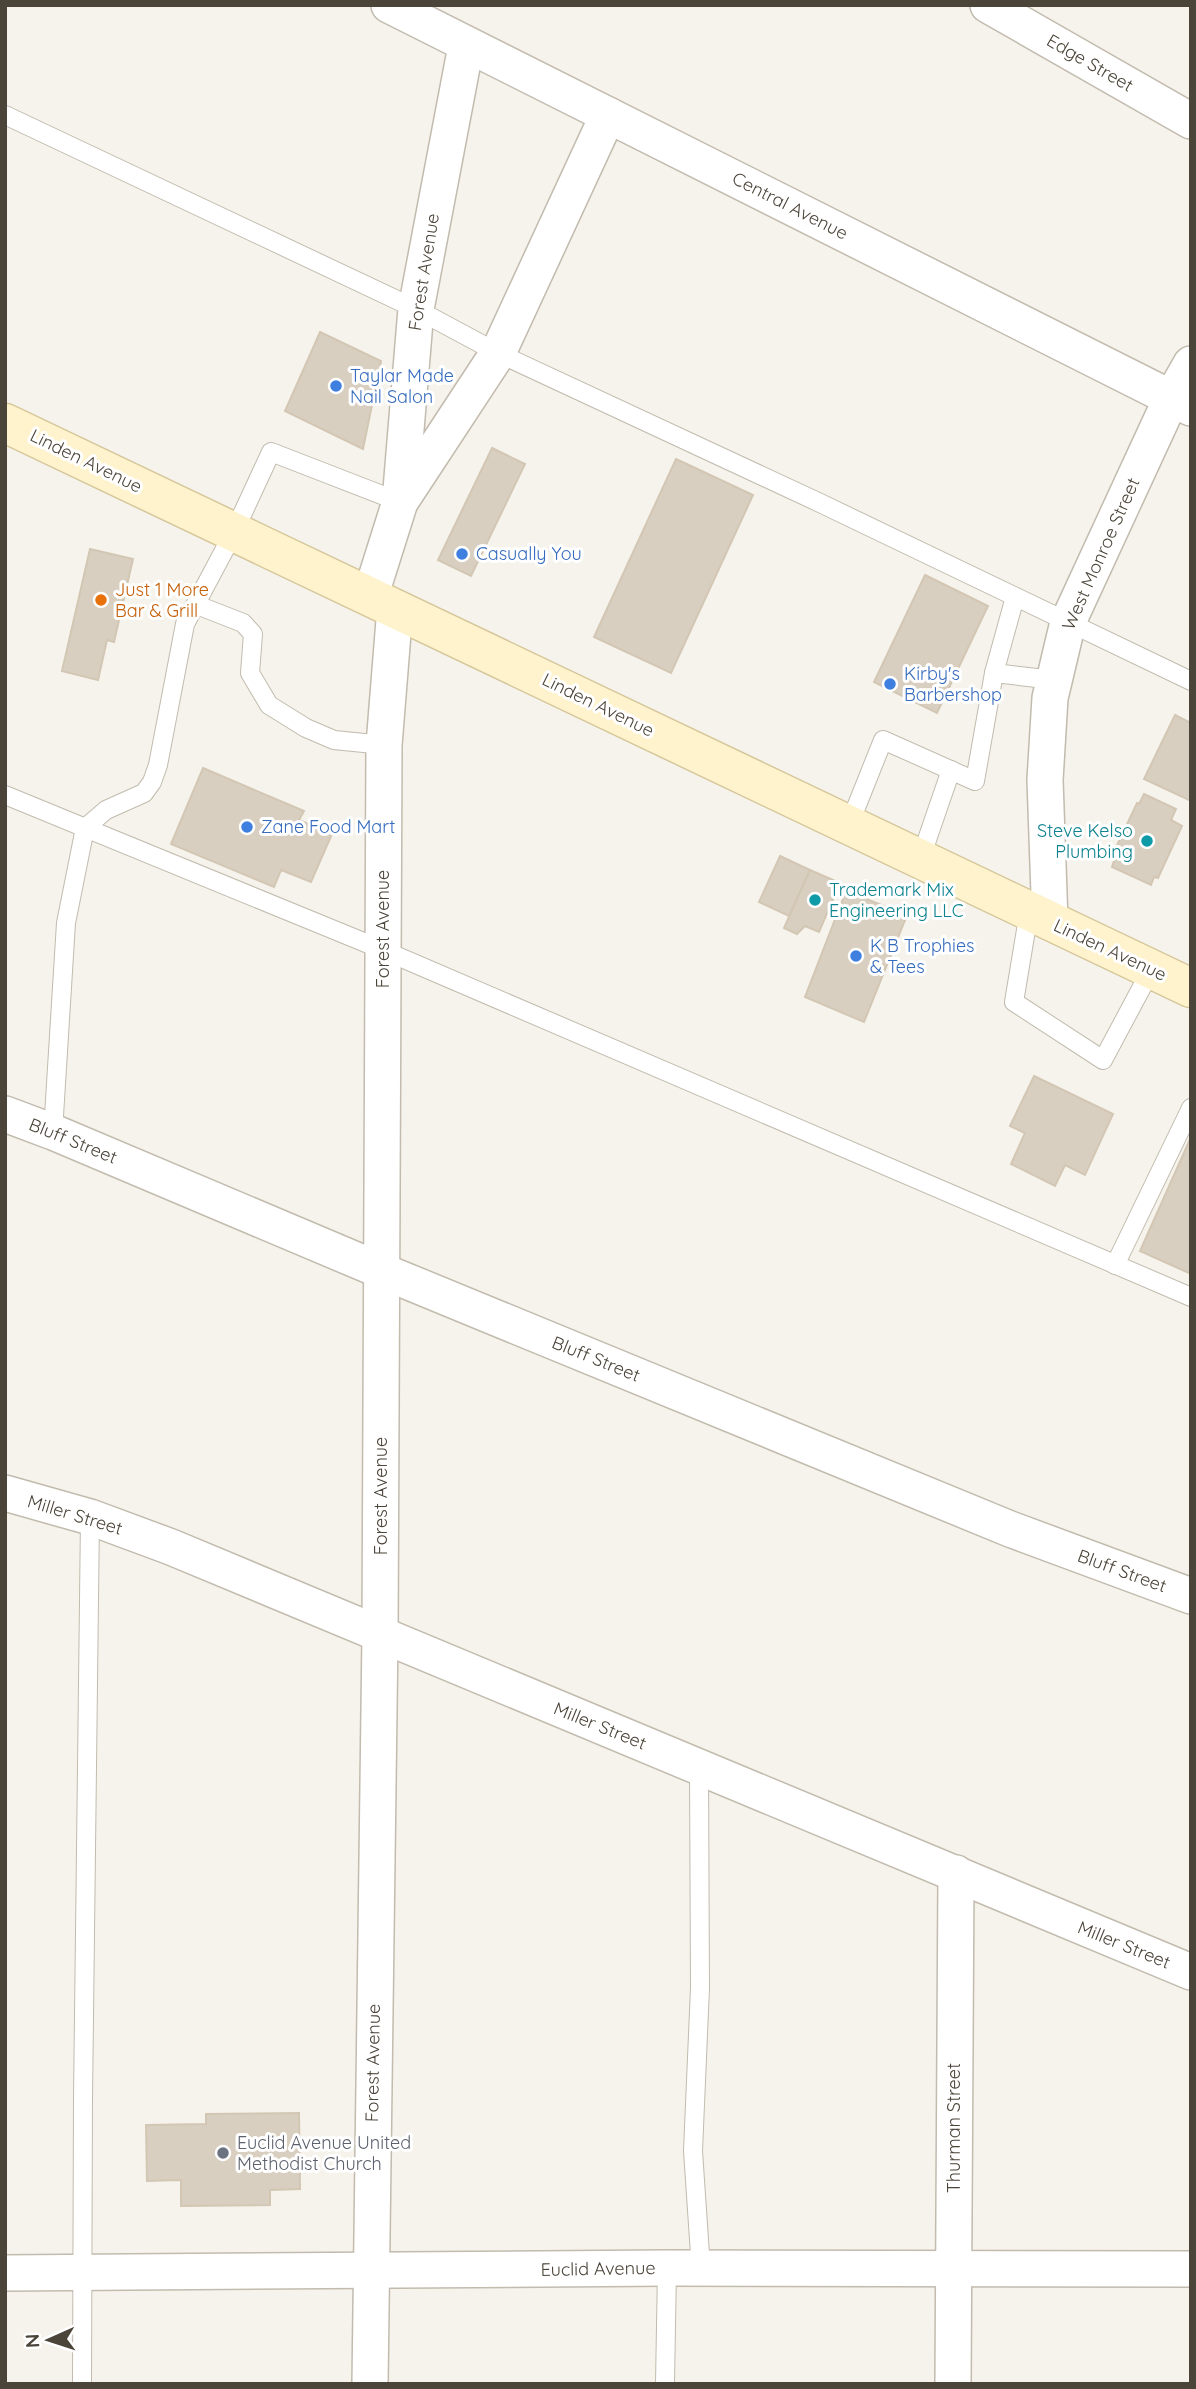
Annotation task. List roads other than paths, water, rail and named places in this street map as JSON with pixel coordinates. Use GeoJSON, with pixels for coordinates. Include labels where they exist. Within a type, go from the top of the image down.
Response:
{"type":"FeatureCollection","features":[{"type":"Feature","properties":{"kind":"street","name":"Central Avenue"},"geometry":{"type":"LineString","coordinates":[[389,5],[1181,403]]}},
{"type":"Feature","properties":{"kind":"street","name":"Edge Street"},"geometry":{"type":"LineString","coordinates":[[988,5],[1191,121]]}},
{"type":"Feature","properties":{"kind":"street","name":"Forest Avenue"},"geometry":{"type":"LineString","coordinates":[[370,2384],[380,1635],[384,745],[382,603],[400,502],[416,309],[466,46]]}},
{"type":"Feature","properties":{"kind":"street","name":"Forest Avenue"},"geometry":{"type":"LineString","coordinates":[[400,502],[498,353],[608,115]]}},
{"type":"Feature","properties":{"kind":"street","name":"West Monroe Street"},"geometry":{"type":"LineString","coordinates":[[1039,917],[1050,698],[1068,622],[1181,403],[1191,364]]}},
{"type":"Feature","properties":{"kind":"street","name":"Linden Avenue"},"geometry":{"type":"LineString","coordinates":[[5,423],[1191,988]]}},
{"type":"Feature","properties":{"kind":"street","name":"Bluff Street"},"geometry":{"type":"LineString","coordinates":[[5,1114],[1010,1530],[1191,1596]]}},
{"type":"Feature","properties":{"kind":"street","name":"Miller Street"},"geometry":{"type":"LineString","coordinates":[[5,1493],[90,1517],[171,1547],[1191,1972]]}},
{"type":"Feature","properties":{"kind":"street","name":"Thurman Street"},"geometry":{"type":"LineString","coordinates":[[953,2384],[956,1873]]}},
{"type":"Feature","properties":{"kind":"street","name":"Euclid Avenue"},"geometry":{"type":"LineString","coordinates":[[5,2273],[667,2268],[1191,2269]]}},
{"type":"Feature","properties":{"kind":"lane"},"geometry":{"type":"LineString","coordinates":[[5,115],[416,309],[498,353],[818,502],[1191,681]]}},
{"type":"Feature","properties":{"kind":"lane"},"geometry":{"type":"LineString","coordinates":[[53,1132],[66,923],[85,828],[106,810],[144,793],[152,782],[158,765],[185,624],[234,532],[271,453],[400,502]]}},
{"type":"Feature","properties":{"kind":"lane"},"geometry":{"type":"LineString","coordinates":[[849,825],[883,740],[975,781],[994,673],[1015,597]]}},
{"type":"Feature","properties":{"kind":"lane"},"geometry":{"type":"LineString","coordinates":[[197,605],[243,623],[253,634],[250,673],[269,705],[306,729],[334,740],[384,745]]}},
{"type":"Feature","properties":{"kind":"lane"},"geometry":{"type":"LineString","coordinates":[[994,673],[1054,680]]}},
{"type":"Feature","properties":{"kind":"lane"},"geometry":{"type":"LineString","coordinates":[[920,860],[951,770]]}},
{"type":"Feature","properties":{"kind":"lane"},"geometry":{"type":"LineString","coordinates":[[5,795],[383,950],[1191,1297]]}},
{"type":"Feature","properties":{"kind":"lane"},"geometry":{"type":"LineString","coordinates":[[1039,917],[1014,1002],[1103,1060],[1151,970]]}},
{"type":"Feature","properties":{"kind":"lane"},"geometry":{"type":"LineString","coordinates":[[1115,1265],[1191,1108]]}},
{"type":"Feature","properties":{"kind":"lane"},"geometry":{"type":"LineString","coordinates":[[82,2384],[90,1517]]}},
{"type":"Feature","properties":{"kind":"lane"},"geometry":{"type":"LineString","coordinates":[[699,1767],[700,1988],[693,2151],[701,2269]]}},
{"type":"Feature","properties":{"kind":"lane"},"geometry":{"type":"LineString","coordinates":[[665,2384],[667,2268]]}},
{"type":"Feature","properties":{"kind":"place","name":"Taylar Made Nail Salon"},"geometry":{"type":"Point","coordinates":[336,386]}},
{"type":"Feature","properties":{"kind":"place","name":"Casually You"},"geometry":{"type":"Point","coordinates":[462,554]}},
{"type":"Feature","properties":{"kind":"place","name":"Just 1 More Bar & Grill"},"geometry":{"type":"Point","coordinates":[101,600]}},
{"type":"Feature","properties":{"kind":"place","name":"Kirby's Barbershop"},"geometry":{"type":"Point","coordinates":[890,684]}},
{"type":"Feature","properties":{"kind":"place","name":"Zane Food Mart"},"geometry":{"type":"Point","coordinates":[247,827]}},
{"type":"Feature","properties":{"kind":"place","name":"Steve Kelso Plumbing"},"geometry":{"type":"Point","coordinates":[1147,841]}},
{"type":"Feature","properties":{"kind":"place","name":"Trademark Mix Engineering LLC"},"geometry":{"type":"Point","coordinates":[815,900]}},
{"type":"Feature","properties":{"kind":"place","name":"K B Trophies & Tees"},"geometry":{"type":"Point","coordinates":[856,956]}},
{"type":"Feature","properties":{"kind":"place","name":"Euclid Avenue United Methodist Church"},"geometry":{"type":"Point","coordinates":[223,2153]}}]}
